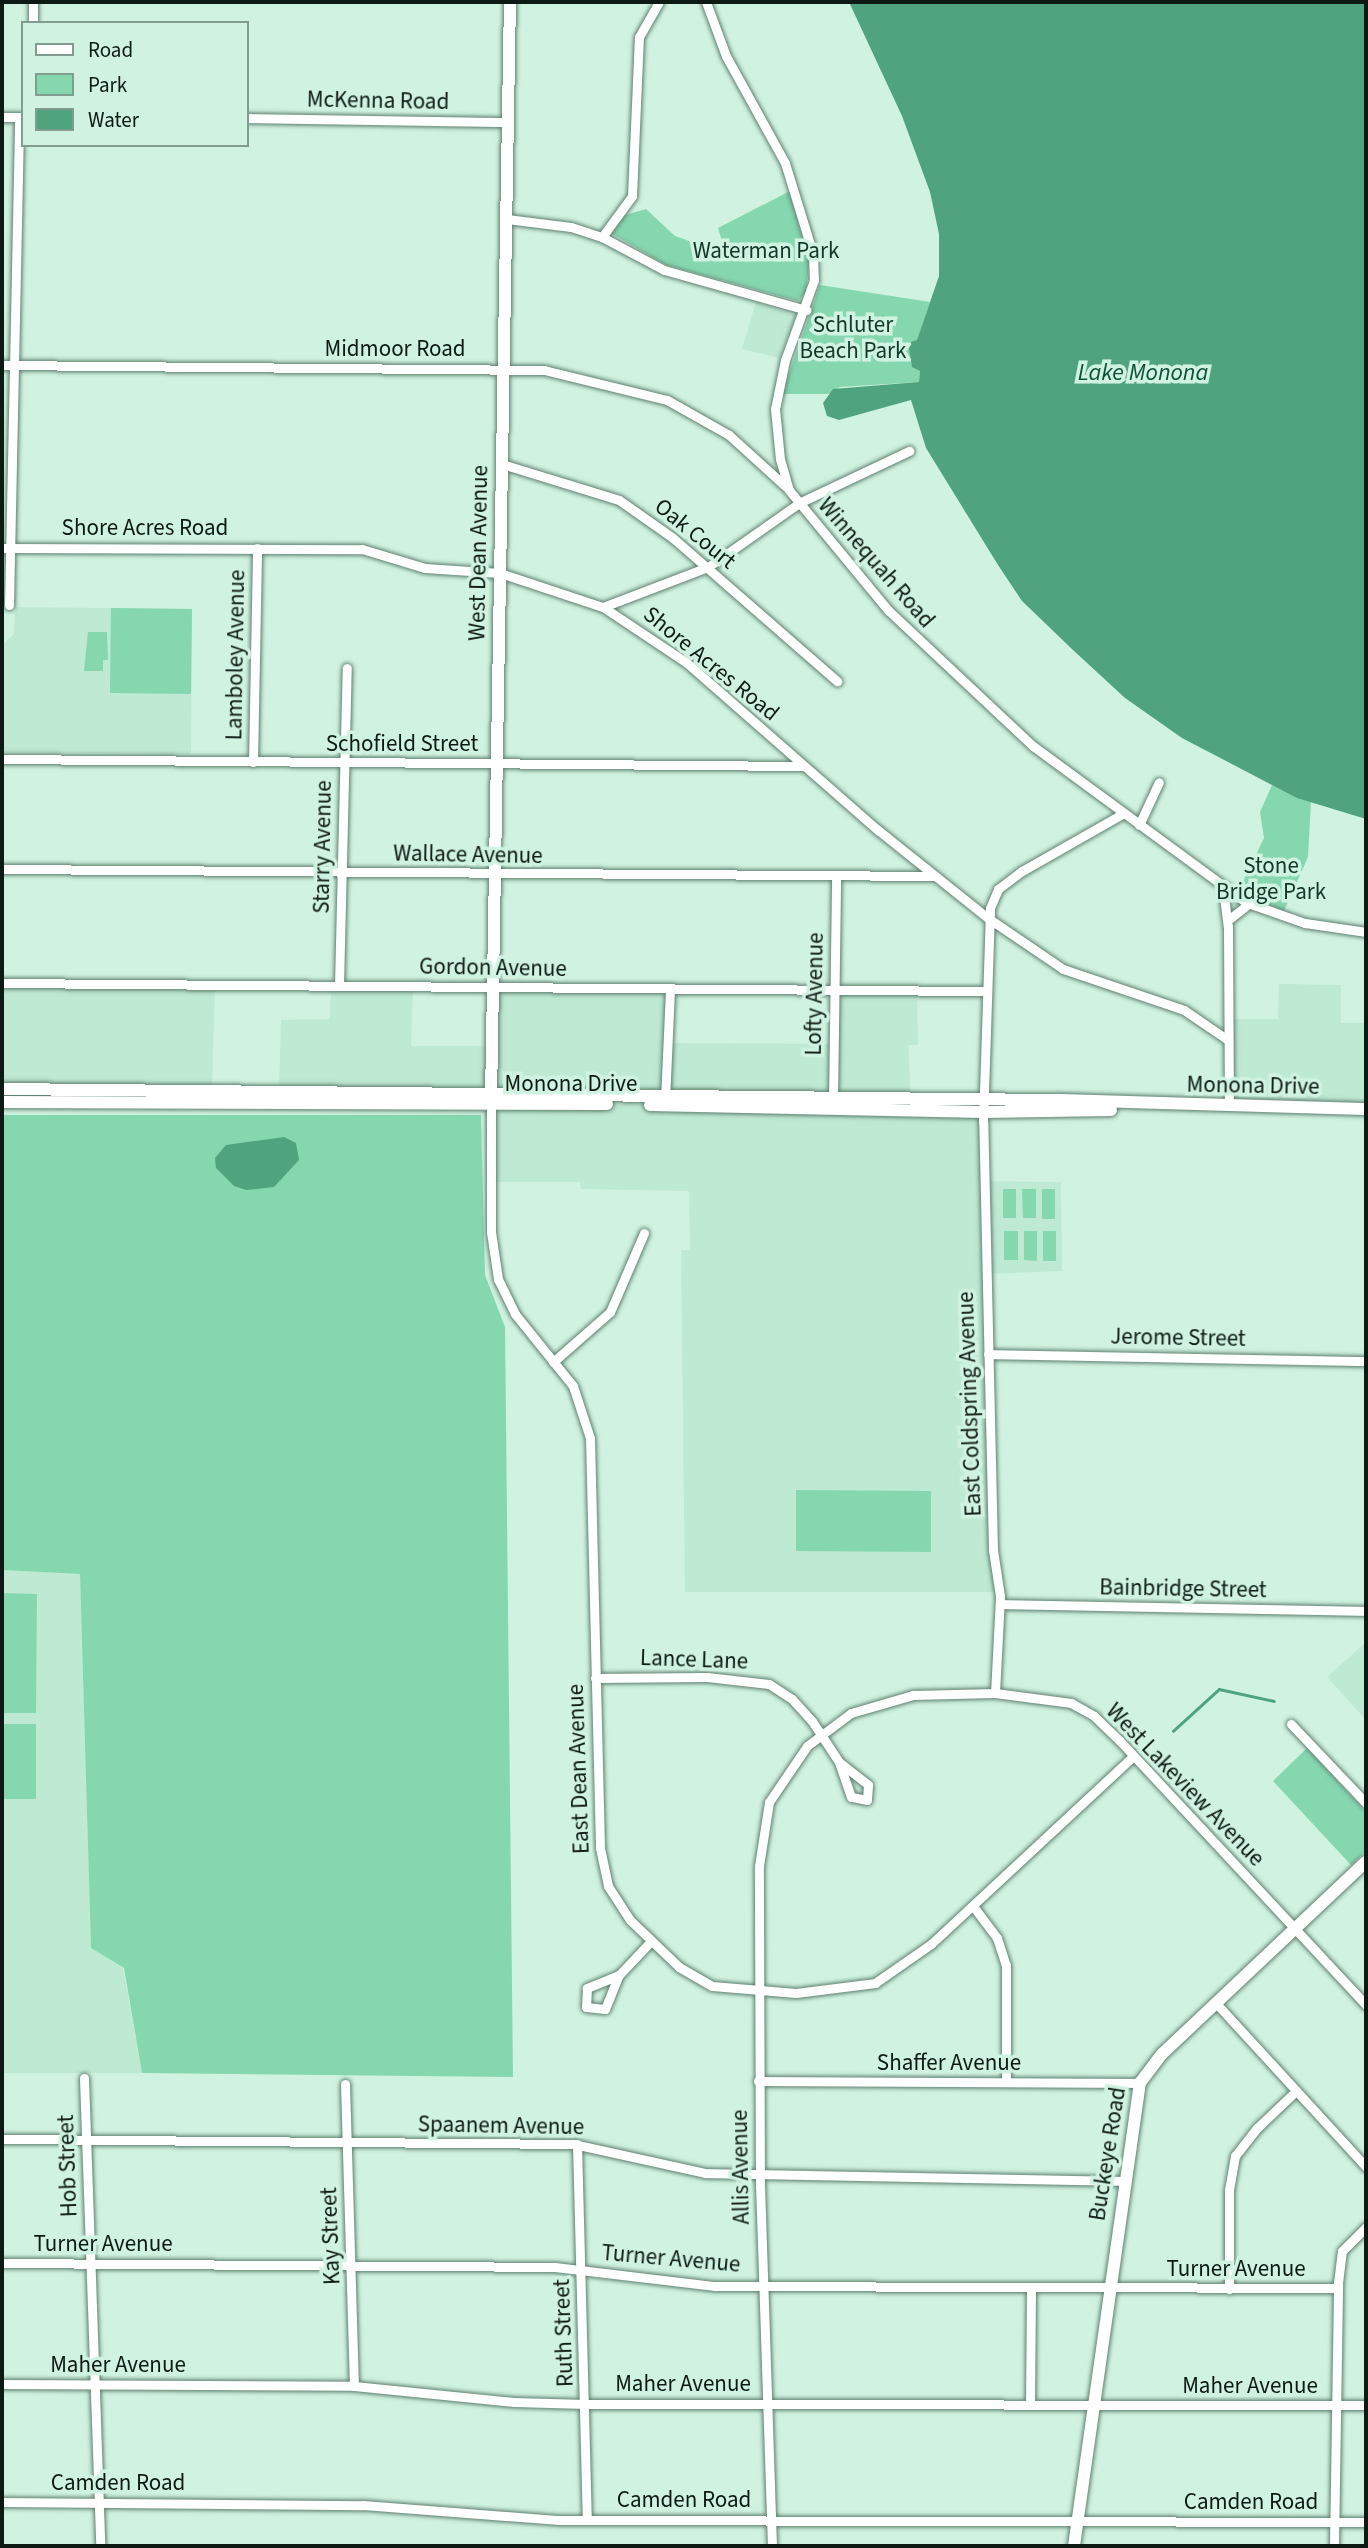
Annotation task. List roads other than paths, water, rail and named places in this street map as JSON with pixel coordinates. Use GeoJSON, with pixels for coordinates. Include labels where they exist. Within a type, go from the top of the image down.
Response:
{"type":"FeatureCollection","features":[{"type":"Feature","properties":{"kind":"street"},"geometry":{"type":"LineString","coordinates":[[33,2],[33,21]]}},
{"type":"Feature","properties":{"kind":"street","name":"West Dean Avenue"},"geometry":{"type":"LineString","coordinates":[[491,1106],[510,2]]}},
{"type":"Feature","properties":{"kind":"street"},"geometry":{"type":"LineString","coordinates":[[602,237],[632,196],[639,37],[659,2]]}},
{"type":"Feature","properties":{"kind":"street","name":"Winnequah Road"},"geometry":{"type":"LineString","coordinates":[[706,2],[726,56],[785,163],[808,230],[814,280],[778,388],[778,451],[789,490],[888,610],[960,682],[1033,746],[1223,888],[1250,904],[1304,923],[1366,932]]}},
{"type":"Feature","properties":{"kind":"street"},"geometry":{"type":"LineString","coordinates":[[2,117],[21,117],[6,547],[9,605]]}},
{"type":"Feature","properties":{"kind":"street","name":"McKenna Road"},"geometry":{"type":"LineString","coordinates":[[248,118],[509,122]]}},
{"type":"Feature","properties":{"kind":"street"},"geometry":{"type":"LineString","coordinates":[[507,219],[571,226],[602,237],[664,270],[806,310]]}},
{"type":"Feature","properties":{"kind":"street","name":"Midmoor Road"},"geometry":{"type":"LineString","coordinates":[[2,365],[504,368],[602,381],[667,400],[729,435],[789,490]]}},
{"type":"Feature","properties":{"kind":"street"},"geometry":{"type":"LineString","coordinates":[[763,465],[778,451]]}},
{"type":"Feature","properties":{"kind":"street"},"geometry":{"type":"LineString","coordinates":[[603,607],[708,568],[799,503],[909,451]]}},
{"type":"Feature","properties":{"kind":"street","name":"Oak Court"},"geometry":{"type":"LineString","coordinates":[[502,464],[619,500],[708,568],[837,681]]}},
{"type":"Feature","properties":{"kind":"street","name":"Shore Acres Road"},"geometry":{"type":"LineString","coordinates":[[6,547],[362,549],[425,568],[500,573],[603,607],[687,663],[802,766],[988,918],[1063,969],[1184,1010],[1228,1040]]}},
{"type":"Feature","properties":{"kind":"street","name":"Lamboley Avenue"},"geometry":{"type":"LineString","coordinates":[[253,762],[257,548]]}},
{"type":"Feature","properties":{"kind":"street","name":"Starry Avenue"},"geometry":{"type":"LineString","coordinates":[[340,985],[347,668]]}},
{"type":"Feature","properties":{"kind":"street","name":"Schofield Street"},"geometry":{"type":"LineString","coordinates":[[2,759],[802,766]]}},
{"type":"Feature","properties":{"kind":"street"},"geometry":{"type":"LineString","coordinates":[[1139,825],[1159,782]]}},
{"type":"Feature","properties":{"kind":"street","name":"East Coldspring Avenue"},"geometry":{"type":"LineString","coordinates":[[995,1693],[1000,1604],[995,1563],[983,1106],[988,918],[991,901],[1001,885],[1124,813]]}},
{"type":"Feature","properties":{"kind":"street","name":"Wallace Avenue"},"geometry":{"type":"LineString","coordinates":[[2,869],[836,878],[934,876]]}},
{"type":"Feature","properties":{"kind":"street","name":"Lofty Avenue"},"geometry":{"type":"LineString","coordinates":[[833,1104],[836,878]]}},
{"type":"Feature","properties":{"kind":"street"},"geometry":{"type":"LineString","coordinates":[[1223,888],[1228,920],[1229,1106]]}},
{"type":"Feature","properties":{"kind":"street"},"geometry":{"type":"LineString","coordinates":[[1228,920],[1250,904]]}},
{"type":"Feature","properties":{"kind":"street","name":"Gordon Avenue"},"geometry":{"type":"LineString","coordinates":[[2,983],[985,991]]}},
{"type":"Feature","properties":{"kind":"street"},"geometry":{"type":"LineString","coordinates":[[665,1101],[670,988]]}},
{"type":"Feature","properties":{"kind":"street","name":"Monona Drive"},"geometry":{"type":"LineString","coordinates":[[2,1089],[491,1106],[665,1101]]}},
{"type":"Feature","properties":{"kind":"street","name":"Monona Drive"},"geometry":{"type":"LineString","coordinates":[[2,1102],[87,1092],[491,1092],[665,1101],[983,1106],[1090,1112],[1139,1106],[1366,1109]]}},
{"type":"Feature","properties":{"kind":"street","name":"East Dean Avenue"},"geometry":{"type":"LineString","coordinates":[[491,1106],[495,1269],[515,1314],[554,1362],[581,1403],[590,1438],[595,1678],[603,1868],[620,1908],[651,1941],[697,1980],[759,1992],[840,1990],[875,1983],[904,1966],[973,1906],[1133,1756]]}},
{"type":"Feature","properties":{"kind":"street"},"geometry":{"type":"LineString","coordinates":[[554,1362],[595,1328],[614,1306],[644,1233]]}},
{"type":"Feature","properties":{"kind":"street","name":"Jerome Street"},"geometry":{"type":"LineString","coordinates":[[988,1354],[1366,1360]]}},
{"type":"Feature","properties":{"kind":"street","name":"Bainbridge Street"},"geometry":{"type":"LineString","coordinates":[[1000,1604],[1366,1611]]}},
{"type":"Feature","properties":{"kind":"street","name":"Lance Lane"},"geometry":{"type":"LineString","coordinates":[[595,1678],[707,1677],[762,1682],[792,1699],[821,1733],[839,1762]]}},
{"type":"Feature","properties":{"kind":"street","name":"West Lakeview Avenue"},"geometry":{"type":"LineString","coordinates":[[758,2081],[758,1866],[766,1811],[793,1763],[821,1733],[851,1713],[888,1699],[995,1693],[1071,1703],[1104,1724],[1366,2005]]}},
{"type":"Feature","properties":{"kind":"street"},"geometry":{"type":"LineString","coordinates":[[1291,1724],[1366,1803]]}},
{"type":"Feature","properties":{"kind":"street","name":"Buckeye Road"},"geometry":{"type":"LineString","coordinates":[[1074,2546],[1123,2181],[1140,2083],[1154,2061],[1366,1863]]}},
{"type":"Feature","properties":{"kind":"street"},"geometry":{"type":"LineString","coordinates":[[973,1906],[997,1938],[1006,1965],[1006,2082]]}},
{"type":"Feature","properties":{"kind":"street"},"geometry":{"type":"LineString","coordinates":[[619,1975],[587,1988],[586,2007],[605,2009],[619,1975],[651,1941]]}},
{"type":"Feature","properties":{"kind":"street"},"geometry":{"type":"LineString","coordinates":[[1216,2002],[1366,2168]]}},
{"type":"Feature","properties":{"kind":"street","name":"Hob Street"},"geometry":{"type":"LineString","coordinates":[[83,2078],[100,2546]]}},
{"type":"Feature","properties":{"kind":"street","name":"Shaffer Avenue"},"geometry":{"type":"LineString","coordinates":[[758,2081],[1140,2083]]}},
{"type":"Feature","properties":{"kind":"street","name":"Allis Avenue"},"geometry":{"type":"LineString","coordinates":[[758,2081],[762,2285],[772,2546]]}},
{"type":"Feature","properties":{"kind":"street","name":"Kay Street"},"geometry":{"type":"LineString","coordinates":[[345,2084],[354,2386]]}},
{"type":"Feature","properties":{"kind":"street"},"geometry":{"type":"LineString","coordinates":[[1229,2289],[1229,2190],[1235,2157],[1256,2128],[1296,2091]]}},
{"type":"Feature","properties":{"kind":"street","name":"Spaanem Avenue"},"geometry":{"type":"LineString","coordinates":[[2,2139],[577,2144],[705,2173],[1123,2181]]}},
{"type":"Feature","properties":{"kind":"street","name":"Ruth Street"},"geometry":{"type":"LineString","coordinates":[[577,2144],[587,2520]]}},
{"type":"Feature","properties":{"kind":"street"},"geometry":{"type":"LineString","coordinates":[[1334,2546],[1338,2288],[1342,2251],[1366,2227]]}},
{"type":"Feature","properties":{"kind":"street","name":"Turner Avenue"},"geometry":{"type":"LineString","coordinates":[[2,2263],[581,2269],[681,2284],[1338,2288]]}},
{"type":"Feature","properties":{"kind":"street"},"geometry":{"type":"LineString","coordinates":[[1030,2404],[1031,2287]]}},
{"type":"Feature","properties":{"kind":"street","name":"Maher Avenue"},"geometry":{"type":"LineString","coordinates":[[2,2384],[354,2386],[514,2402],[586,2404],[1366,2405]]}},
{"type":"Feature","properties":{"kind":"street","name":"Camden Road"},"geometry":{"type":"LineString","coordinates":[[2,2502],[363,2504],[502,2518],[587,2520],[1366,2522]]}},
{"type":"Feature","properties":{"kind":"water","name":"Lake Monona"},"geometry":{"type":"Polygon","coordinates":[[[849,2],[1366,2],[1366,819],[1297,798],[1182,738],[1125,698],[1022,601],[926,448],[911,400],[839,420],[827,416],[823,403],[833,389],[919,382],[920,371],[912,367],[908,343],[917,340],[939,276],[939,234],[930,192],[902,116],[849,2]]]}},
{"type":"Feature","properties":{"kind":"water"},"geometry":{"type":"Polygon","coordinates":[[[284,1137],[296,1143],[299,1160],[274,1187],[246,1190],[234,1186],[216,1168],[215,1158],[226,1145],[284,1137]]]}},
{"type":"Feature","properties":{"kind":"waterway"},"geometry":{"type":"LineString","coordinates":[[1173,1731],[1219,1689],[1274,1701]]}},
{"type":"Feature","properties":{"kind":"park label","name":"Waterman Park"},"geometry":{"type":"Point","coordinates":[766,251]}},
{"type":"Feature","properties":{"kind":"park label","name":"Schluter Beach Park"},"geometry":{"type":"Point","coordinates":[853,338]}},
{"type":"Feature","properties":{"kind":"park label","name":"Stone Bridge Park"},"geometry":{"type":"Point","coordinates":[1271,879]}}]}
